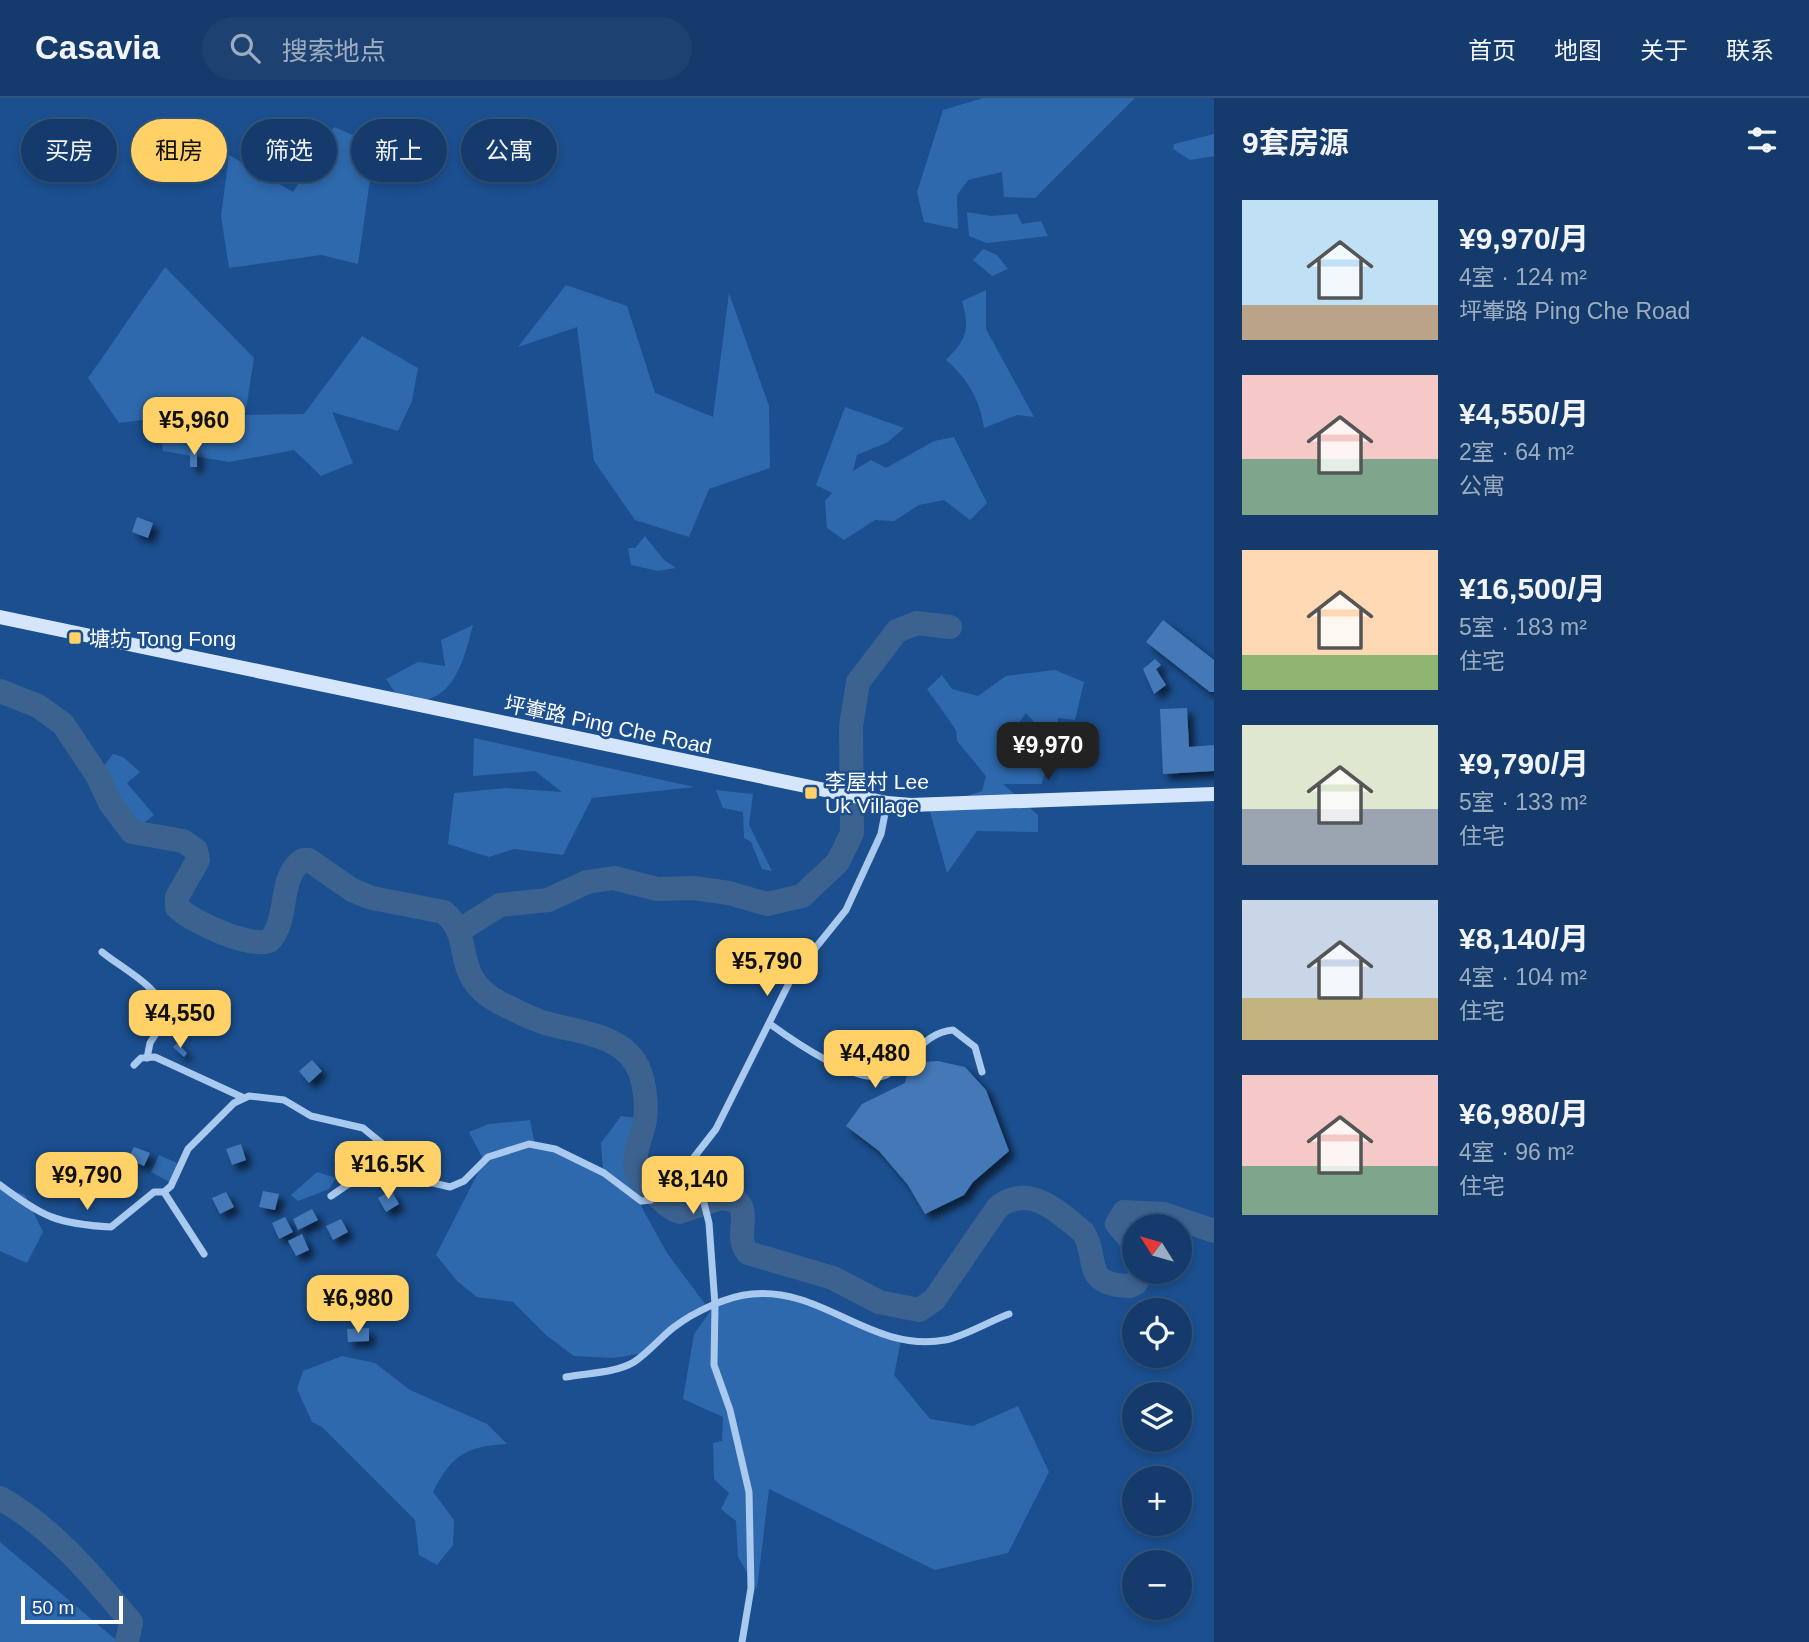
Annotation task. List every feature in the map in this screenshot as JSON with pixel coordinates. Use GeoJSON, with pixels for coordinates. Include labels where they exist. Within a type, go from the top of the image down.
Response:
{"type":"FeatureCollection","features":[{"type":"Feature","properties":{"kind":"street","name":"坪輋路 Ping Che Road"},"geometry":{"type":"LineString","coordinates":[[0,617],[883,803],[923,805],[1214,794]]}},
{"type":"Feature","properties":{"kind":"street"},"geometry":{"type":"LineString","coordinates":[[0,1185],[39,1214],[80,1226],[111,1227],[154,1192],[164,1192],[175,1182],[188,1149],[234,1103],[244,1098],[269,1096],[284,1100],[318,1118],[363,1128],[429,1182],[450,1187],[464,1181],[488,1157],[529,1144],[555,1149],[604,1173],[642,1201],[649,1201],[688,1165],[716,1129],[792,977],[846,910],[881,834],[883,803]]}},
{"type":"Feature","properties":{"kind":"street"},"geometry":{"type":"LineString","coordinates":[[102,952],[155,993],[165,1006],[167,1016],[150,1043],[147,1058]]}},
{"type":"Feature","properties":{"kind":"street"},"geometry":{"type":"LineString","coordinates":[[770,1024],[838,1066],[871,1077],[886,1075],[921,1045],[944,1031],[953,1030],[975,1047],[982,1072]]}},
{"type":"Feature","properties":{"kind":"street"},"geometry":{"type":"LineString","coordinates":[[134,1065],[141,1058],[155,1057],[244,1098]]}},
{"type":"Feature","properties":{"kind":"street"},"geometry":{"type":"LineString","coordinates":[[331,1196],[385,1159],[396,1156]]}},
{"type":"Feature","properties":{"kind":"street"},"geometry":{"type":"LineString","coordinates":[[688,1165],[701,1194],[710,1234],[715,1305],[715,1365],[730,1410],[749,1492],[751,1588],[742,1642]]}},
{"type":"Feature","properties":{"kind":"street"},"geometry":{"type":"LineString","coordinates":[[164,1192],[204,1255]]}},
{"type":"Feature","properties":{"kind":"street"},"geometry":{"type":"LineString","coordinates":[[566,1377],[632,1363],[676,1325],[715,1305],[748,1294],[781,1292],[830,1309],[867,1330],[901,1340],[946,1340],[1009,1314]]}},
{"type":"Feature","properties":{"kind":"shaded area"},"geometry":{"type":"Polygon","coordinates":[[[983,98],[1135,98],[1035,198],[1004,197],[1002,172],[968,180],[957,195],[958,229],[924,222],[917,192],[943,110],[983,98]]]}},
{"type":"Feature","properties":{"kind":"shaded area"},"geometry":{"type":"Polygon","coordinates":[[[337,128],[351,134],[351,182],[370,182],[358,264],[321,255],[229,268],[221,216],[229,155],[241,162],[241,182],[276,182],[293,192],[299,182],[337,182],[337,128]]]}},
{"type":"Feature","properties":{"kind":"shaded area"},"geometry":{"type":"Polygon","coordinates":[[[1214,134],[1214,156],[1190,160],[1173,149],[1174,144],[1214,134]]]}},
{"type":"Feature","properties":{"kind":"shaded area"},"geometry":{"type":"Polygon","coordinates":[[[967,212],[991,216],[1017,214],[1022,224],[1041,221],[1048,236],[987,243],[969,236],[967,212]]]}},
{"type":"Feature","properties":{"kind":"shaded area"},"geometry":{"type":"Polygon","coordinates":[[[983,249],[997,255],[1008,269],[992,276],[973,260],[983,249]]]}},
{"type":"Feature","properties":{"kind":"shaded area"},"geometry":{"type":"Polygon","coordinates":[[[165,267],[254,358],[245,415],[304,414],[362,336],[418,368],[412,401],[398,431],[332,412],[353,463],[321,476],[294,450],[229,462],[163,451],[157,418],[119,423],[88,378],[165,267]]]}},
{"type":"Feature","properties":{"kind":"shaded area"},"geometry":{"type":"Polygon","coordinates":[[[566,285],[627,306],[655,393],[713,417],[729,293],[769,406],[770,468],[709,489],[689,537],[635,520],[594,461],[577,327],[518,347],[566,285]]]}},
{"type":"Feature","properties":{"kind":"shaded area"},"geometry":{"type":"Polygon","coordinates":[[[986,290],[986,329],[1034,417],[1017,415],[984,428],[972,391],[946,360],[965,333],[966,320],[962,301],[986,290]]]}},
{"type":"Feature","properties":{"kind":"shaded area"},"geometry":{"type":"Polygon","coordinates":[[[845,407],[904,428],[888,442],[857,455],[853,471],[871,460],[886,468],[934,441],[954,437],[987,503],[970,520],[944,500],[919,505],[894,521],[875,520],[844,540],[827,528],[825,501],[832,493],[816,485],[845,407]]]}},
{"type":"Feature","properties":{"kind":"shaded area"},"geometry":{"type":"Polygon","coordinates":[[[645,536],[663,559],[676,568],[658,571],[631,565],[628,548],[635,548],[645,536]]]}},
{"type":"Feature","properties":{"kind":"shaded area"},"geometry":{"type":"Polygon","coordinates":[[[473,625],[458,671],[444,690],[435,697],[423,700],[396,694],[386,679],[418,662],[445,666],[441,640],[473,625]]]}},
{"type":"Feature","properties":{"kind":"shaded area"},"geometry":{"type":"Polygon","coordinates":[[[1055,670],[1084,682],[1075,720],[1058,718],[1055,740],[1042,731],[1026,713],[1010,735],[1022,755],[1045,771],[1042,784],[1003,784],[1038,815],[1038,832],[977,831],[947,873],[929,808],[982,791],[986,776],[957,741],[956,730],[927,689],[942,675],[952,689],[978,696],[1006,676],[1055,670]]]}},
{"type":"Feature","properties":{"kind":"shaded area"},"geometry":{"type":"Polygon","coordinates":[[[474,738],[694,787],[592,798],[563,855],[514,849],[489,857],[448,844],[454,793],[506,788],[562,792],[535,771],[473,776],[474,738]]]}},
{"type":"Feature","properties":{"kind":"shaded area"},"geometry":{"type":"Polygon","coordinates":[[[113,754],[123,757],[140,772],[127,783],[154,815],[132,832],[110,803],[97,775],[113,754]]]}},
{"type":"Feature","properties":{"kind":"shaded area"},"geometry":{"type":"Polygon","coordinates":[[[716,790],[753,794],[749,825],[772,871],[762,869],[751,842],[744,838],[743,812],[723,808],[716,790]]]}},
{"type":"Feature","properties":{"kind":"shaded area"},"geometry":{"type":"Polygon","coordinates":[[[621,1116],[645,1119],[637,1164],[639,1172],[651,1189],[641,1206],[667,1253],[708,1308],[644,1353],[613,1358],[574,1356],[547,1336],[513,1302],[477,1297],[457,1281],[436,1255],[484,1161],[469,1132],[489,1124],[530,1120],[535,1145],[603,1172],[601,1143],[621,1116]]]}},
{"type":"Feature","properties":{"kind":"shaded area"},"geometry":{"type":"Polygon","coordinates":[[[159,1155],[179,1164],[171,1183],[151,1172],[159,1155]]]}},
{"type":"Feature","properties":{"kind":"shaded area"},"geometry":{"type":"Polygon","coordinates":[[[317,1172],[336,1178],[329,1189],[298,1201],[291,1195],[317,1172]]]}},
{"type":"Feature","properties":{"kind":"shaded area"},"geometry":{"type":"Polygon","coordinates":[[[0,1189],[25,1195],[43,1232],[27,1263],[0,1251],[0,1189]]]}},
{"type":"Feature","properties":{"kind":"shaded area"},"geometry":{"type":"Polygon","coordinates":[[[748,1294],[788,1295],[901,1340],[894,1375],[930,1419],[973,1426],[1018,1406],[1049,1472],[1008,1553],[935,1570],[769,1489],[757,1589],[738,1557],[736,1521],[721,1509],[729,1493],[714,1479],[713,1443],[722,1441],[723,1417],[683,1399],[694,1334],[715,1305],[748,1294]]]}},
{"type":"Feature","properties":{"kind":"shaded area"},"geometry":{"type":"Polygon","coordinates":[[[342,1356],[375,1363],[410,1390],[487,1424],[507,1444],[481,1447],[461,1455],[446,1470],[433,1492],[454,1520],[453,1545],[437,1565],[419,1555],[415,1520],[322,1427],[312,1422],[297,1389],[303,1371],[342,1356]]]}},
{"type":"Feature","properties":{"kind":"shaded area"},"geometry":{"type":"Polygon","coordinates":[[[0,1542],[115,1639],[116,1642],[0,1642],[0,1542]]]}},
{"type":"Feature","properties":{"kind":"building"},"geometry":{"type":"Polygon","coordinates":[[[190,447],[197,447],[197,467],[190,467],[190,447]]]}},
{"type":"Feature","properties":{"kind":"building"},"geometry":{"type":"Polygon","coordinates":[[[137,517],[153,523],[148,538],[132,532],[137,517]]]}},
{"type":"Feature","properties":{"kind":"building"},"geometry":{"type":"Polygon","coordinates":[[[1163,620],[1214,660],[1214,692],[1210,692],[1146,642],[1163,620]]]}},
{"type":"Feature","properties":{"kind":"building"},"geometry":{"type":"Polygon","coordinates":[[[1155,659],[1161,665],[1156,669],[1166,685],[1154,694],[1143,669],[1155,659]]]}},
{"type":"Feature","properties":{"kind":"building"},"geometry":{"type":"Polygon","coordinates":[[[1187,708],[1189,747],[1214,745],[1214,771],[1163,774],[1160,709],[1187,708]]]}},
{"type":"Feature","properties":{"kind":"building"},"geometry":{"type":"Polygon","coordinates":[[[177,1043],[187,1053],[184,1057],[173,1047],[177,1043]]]}},
{"type":"Feature","properties":{"kind":"building"},"geometry":{"type":"Polygon","coordinates":[[[312,1060],[322,1071],[309,1083],[299,1071],[312,1060]]]}},
{"type":"Feature","properties":{"kind":"building"},"geometry":{"type":"Polygon","coordinates":[[[938,1061],[965,1067],[986,1090],[1009,1151],[973,1182],[964,1195],[925,1214],[908,1185],[879,1151],[846,1126],[862,1104],[905,1083],[910,1063],[938,1061]]]}},
{"type":"Feature","properties":{"kind":"building"},"geometry":{"type":"Polygon","coordinates":[[[241,1144],[246,1160],[232,1165],[226,1149],[241,1144]]]}},
{"type":"Feature","properties":{"kind":"building"},"geometry":{"type":"Polygon","coordinates":[[[134,1147],[150,1153],[144,1166],[128,1159],[134,1147]]]}},
{"type":"Feature","properties":{"kind":"building"},"geometry":{"type":"Polygon","coordinates":[[[349,1152],[356,1165],[341,1173],[334,1160],[349,1152]]]}},
{"type":"Feature","properties":{"kind":"building"},"geometry":{"type":"Polygon","coordinates":[[[391,1190],[399,1204],[386,1212],[378,1198],[391,1190]]]}},
{"type":"Feature","properties":{"kind":"building"},"geometry":{"type":"Polygon","coordinates":[[[263,1191],[279,1194],[275,1210],[259,1207],[263,1191]]]}},
{"type":"Feature","properties":{"kind":"building"},"geometry":{"type":"Polygon","coordinates":[[[226,1192],[234,1207],[220,1214],[212,1198],[226,1192]]]}},
{"type":"Feature","properties":{"kind":"building"},"geometry":{"type":"Polygon","coordinates":[[[312,1209],[318,1220],[298,1230],[293,1219],[312,1209]]]}},
{"type":"Feature","properties":{"kind":"building"},"geometry":{"type":"Polygon","coordinates":[[[285,1217],[293,1232],[279,1239],[272,1223],[285,1217]]]}},
{"type":"Feature","properties":{"kind":"building"},"geometry":{"type":"Polygon","coordinates":[[[341,1219],[348,1232],[333,1240],[326,1226],[341,1219]]]}},
{"type":"Feature","properties":{"kind":"building"},"geometry":{"type":"Polygon","coordinates":[[[302,1234],[309,1250],[296,1256],[288,1241],[302,1234]]]}},
{"type":"Feature","properties":{"kind":"building"},"geometry":{"type":"Polygon","coordinates":[[[369,1328],[369,1341],[348,1342],[347,1329],[369,1328]]]}},
{"type":"Feature","properties":{"kind":"waterway"},"geometry":{"type":"LineString","coordinates":[[460,930],[500,905],[548,900],[587,882],[614,878],[657,889],[694,888],[729,893],[767,904],[802,896],[838,862],[852,833],[851,726],[858,682],[897,631],[917,623],[950,627]]}},
{"type":"Feature","properties":{"kind":"waterway"},"geometry":{"type":"LineString","coordinates":[[0,691],[38,706],[63,724],[97,775],[110,803],[132,832],[183,841],[196,850],[198,860],[177,897],[177,907],[207,926],[249,941],[269,941],[280,922],[290,877],[295,867],[303,860],[309,860],[352,890],[372,898],[444,912],[454,923],[459,935],[468,970],[484,992],[500,1003],[537,1020],[589,1033],[625,1050],[640,1072],[646,1102],[645,1120],[635,1160],[638,1176],[666,1204],[680,1212],[721,1198],[737,1201],[743,1213],[742,1240],[748,1253],[833,1278],[879,1302],[919,1310],[934,1300],[998,1207],[1010,1200],[1021,1198],[1043,1203],[1083,1232],[1088,1241],[1094,1268],[1104,1281],[1130,1286],[1134,1284]]}},
{"type":"Feature","properties":{"kind":"waterway"},"geometry":{"type":"LineString","coordinates":[[1123,1214],[1164,1214]]}},
{"type":"Feature","properties":{"kind":"waterway"},"geometry":{"type":"LineString","coordinates":[[1122,1215],[1117,1224],[1122,1230]]}},
{"type":"Feature","properties":{"kind":"waterway"},"geometry":{"type":"LineString","coordinates":[[1192,1224],[1214,1231]]}},
{"type":"Feature","properties":{"kind":"waterway"},"geometry":{"type":"LineString","coordinates":[[0,1498],[55,1538],[102,1587],[131,1622],[127,1642]]}},
{"type":"Feature","properties":{"kind":"place","name":"塘坊 Tong Fong"},"geometry":{"type":"Point","coordinates":[75,638]}},
{"type":"Feature","properties":{"kind":"place","name":"李屋村 Lee Uk Village"},"geometry":{"type":"Point","coordinates":[811,793]}}]}
